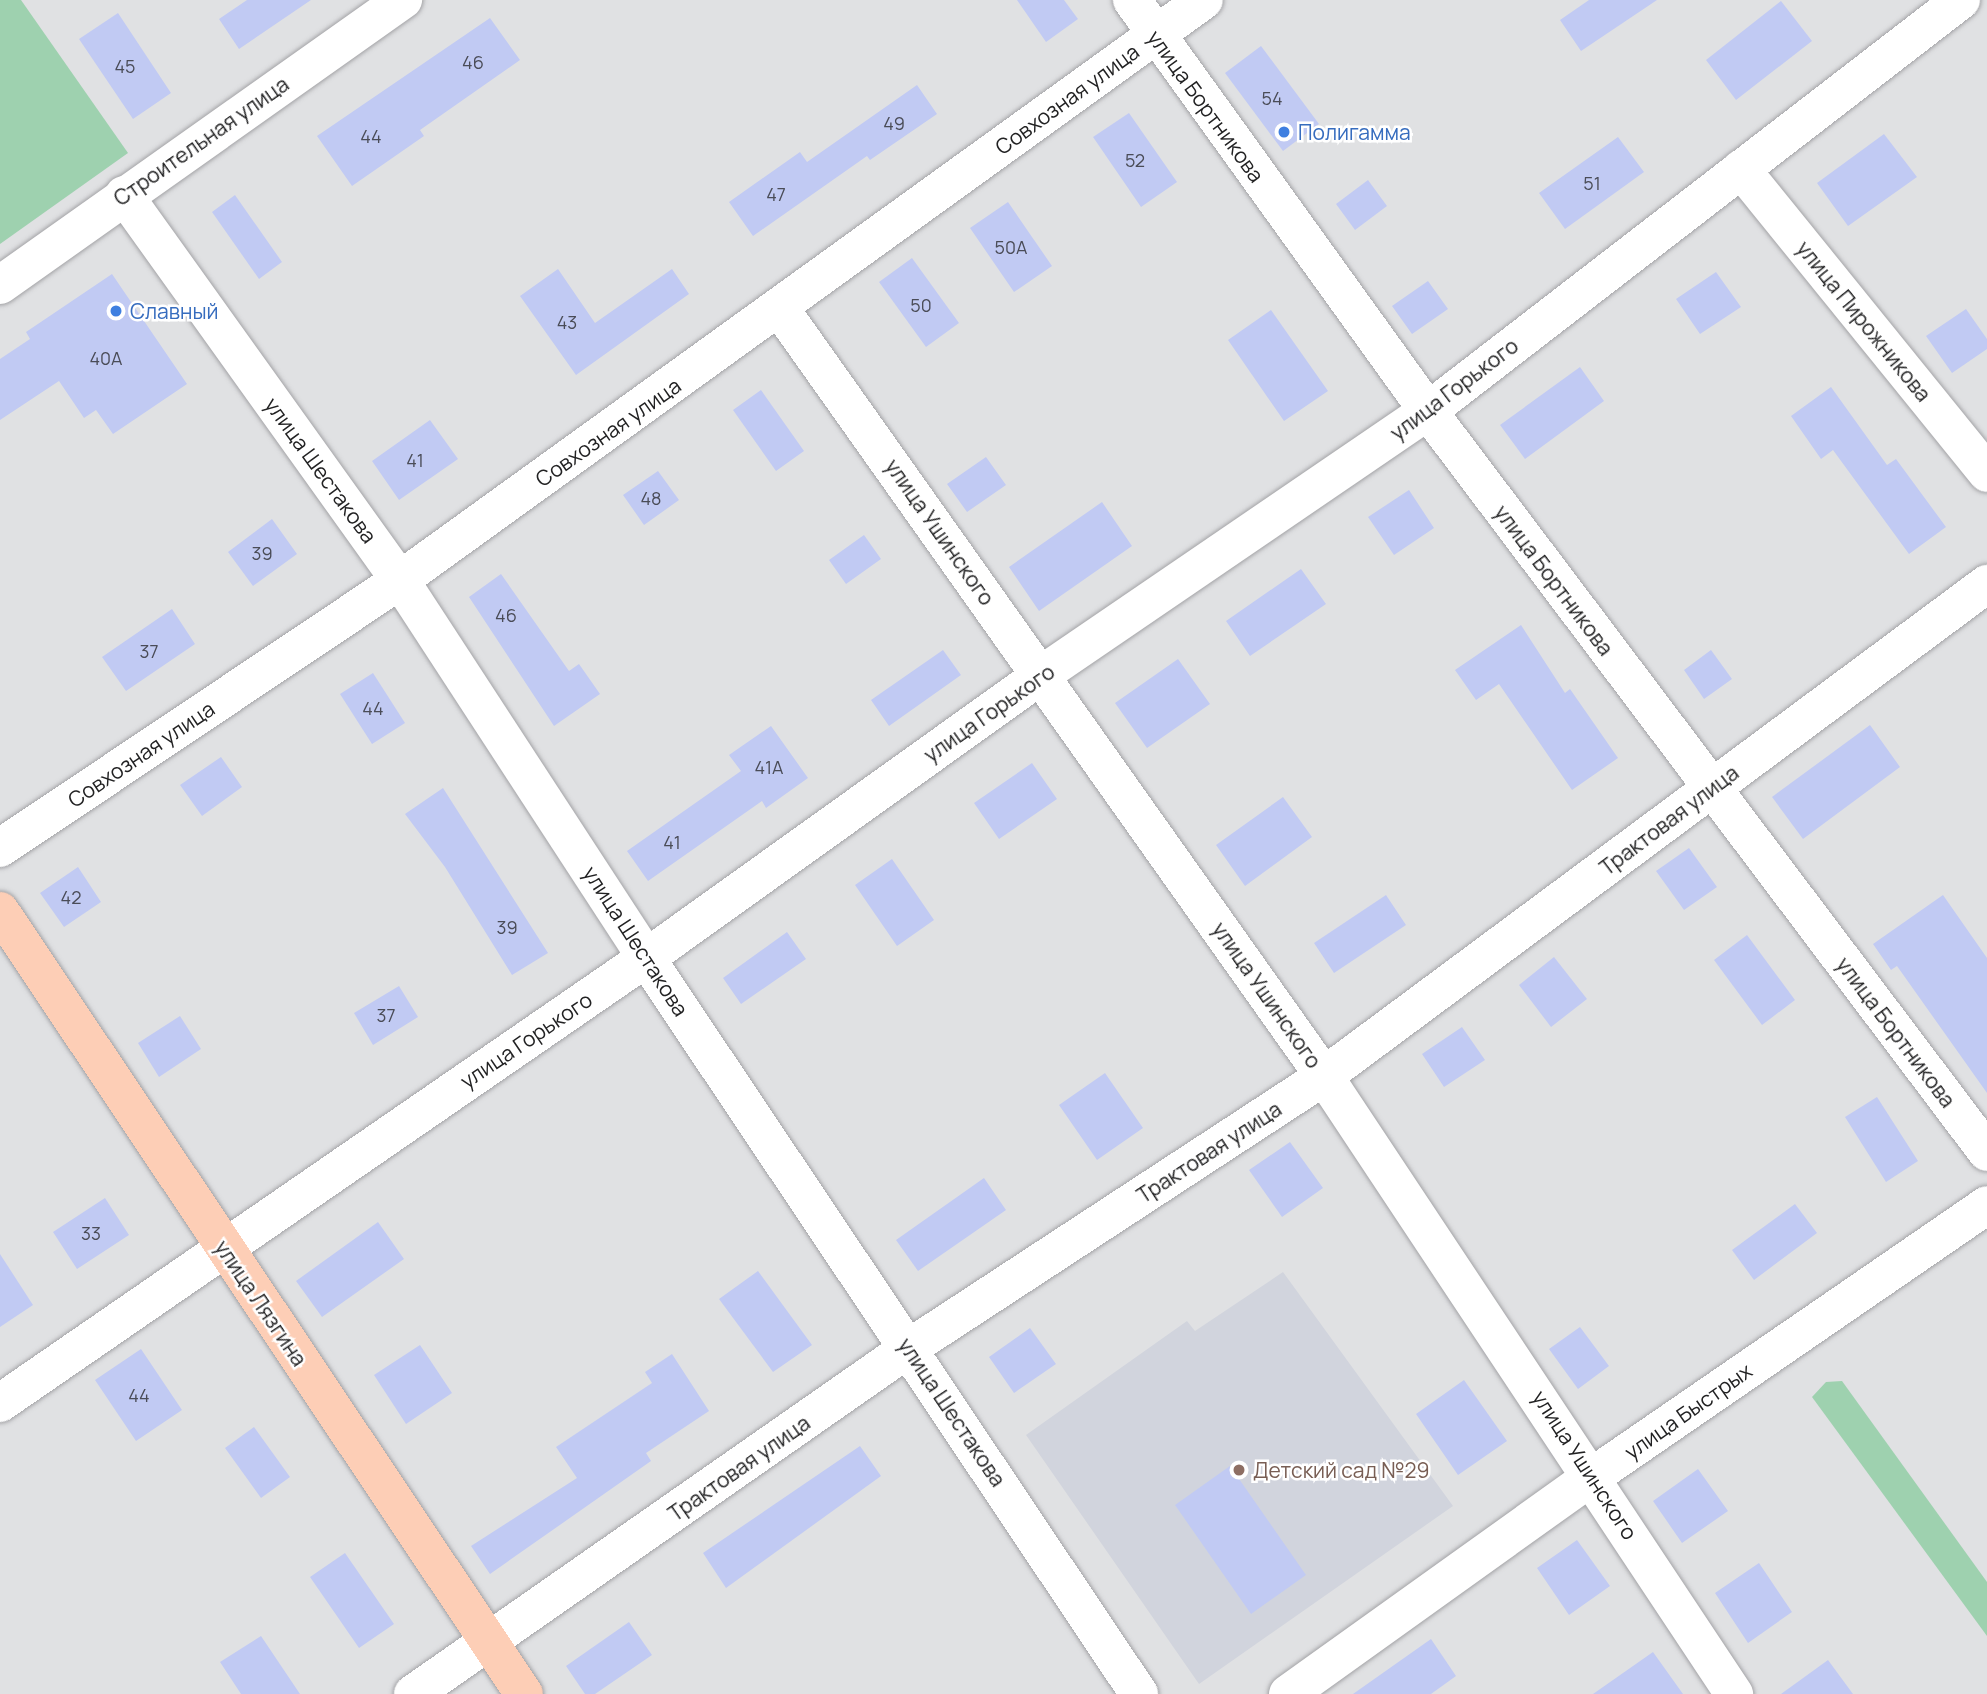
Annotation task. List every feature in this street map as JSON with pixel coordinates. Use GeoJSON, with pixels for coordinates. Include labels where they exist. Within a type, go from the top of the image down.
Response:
{"type":"FeatureCollection","features":[{"type":"Feature","properties":{"kind":"main road","name":"улица Лязгина"},"geometry":{"type":"LineString","coordinates":[[0,911],[524,1694]]}},
{"type":"Feature","properties":{"kind":"street","name":"Строительная улица"},"geometry":{"type":"LineString","coordinates":[[0,285],[403,0]]}},
{"type":"Feature","properties":{"kind":"street","name":"улица Бортникова"},"geometry":{"type":"LineString","coordinates":[[1132,0],[1154,35],[1427,411],[1987,1152]]}},
{"type":"Feature","properties":{"kind":"street","name":"Совхозная улица"},"geometry":{"type":"LineString","coordinates":[[0,848],[400,580],[781,310],[1205,0]]}},
{"type":"Feature","properties":{"kind":"street","name":"улица Горького"},"geometry":{"type":"LineString","coordinates":[[0,1403],[646,958],[1041,675],[1427,411],[1961,0]]}},
{"type":"Feature","properties":{"kind":"street","name":"улица Пирожникова"},"geometry":{"type":"LineString","coordinates":[[1741,169],[1987,473]]}},
{"type":"Feature","properties":{"kind":"street","name":"улица Шестакова"},"geometry":{"type":"LineString","coordinates":[[124,195],[400,580],[646,958],[1139,1694]]}},
{"type":"Feature","properties":{"kind":"street","name":"улица Ушинского"},"geometry":{"type":"LineString","coordinates":[[781,310],[1324,1076],[1593,1476],[1734,1694]]}},
{"type":"Feature","properties":{"kind":"street","name":"Трактовая улица"},"geometry":{"type":"LineString","coordinates":[[414,1694],[492,1644],[909,1348],[1324,1076],[1987,584]]}},
{"type":"Feature","properties":{"kind":"street","name":"улица Быстрых"},"geometry":{"type":"LineString","coordinates":[[1288,1694],[1593,1476],[1987,1205]]}},
{"type":"Feature","properties":{"kind":"shaded area","name":"Детский сад №29"},"geometry":{"type":"Polygon","coordinates":[[[1283,1272],[1453,1506],[1199,1684],[1026,1435],[1187,1321],[1195,1331],[1283,1272]]]}},
{"type":"Feature","properties":{"kind":"green space"},"geometry":{"type":"Polygon","coordinates":[[[0,0],[21,0],[128,153],[0,244],[0,0]]]}},
{"type":"Feature","properties":{"kind":"green space"},"geometry":{"type":"Polygon","coordinates":[[[1842,1381],[1987,1582],[1987,1636],[1812,1397],[1826,1382],[1842,1381]]]}},
{"type":"Feature","properties":{"kind":"building"},"geometry":{"type":"Polygon","coordinates":[[[247,0],[311,0],[239,49],[219,19],[247,0]]]}},
{"type":"Feature","properties":{"kind":"building"},"geometry":{"type":"Polygon","coordinates":[[[1017,0],[1064,0],[1078,19],[1046,42],[1017,0]]]}},
{"type":"Feature","properties":{"kind":"building"},"geometry":{"type":"Polygon","coordinates":[[[1589,0],[1657,0],[1581,51],[1560,20],[1589,0]]]}},
{"type":"Feature","properties":{"kind":"building"},"geometry":{"type":"Polygon","coordinates":[[[1781,1],[1812,41],[1736,100],[1706,60],[1781,1]]]}},
{"type":"Feature","properties":{"kind":"building"},"geometry":{"type":"Polygon","coordinates":[[[118,13],[171,93],[133,119],[79,39],[118,13]]]}},
{"type":"Feature","properties":{"kind":"building"},"geometry":{"type":"Polygon","coordinates":[[[490,18],[520,60],[420,130],[424,136],[352,186],[317,136],[490,18]]]}},
{"type":"Feature","properties":{"kind":"building"},"geometry":{"type":"Polygon","coordinates":[[[1261,46],[1319,124],[1283,151],[1225,73],[1261,46]]]}},
{"type":"Feature","properties":{"kind":"building"},"geometry":{"type":"Polygon","coordinates":[[[917,85],[937,114],[870,160],[867,156],[753,236],[729,202],[800,152],[807,162],[917,85]]]}},
{"type":"Feature","properties":{"kind":"building"},"geometry":{"type":"Polygon","coordinates":[[[1129,113],[1177,182],[1141,207],[1093,137],[1129,113]]]}},
{"type":"Feature","properties":{"kind":"building"},"geometry":{"type":"Polygon","coordinates":[[[1884,134],[1917,177],[1848,226],[1817,183],[1884,134]]]}},
{"type":"Feature","properties":{"kind":"building"},"geometry":{"type":"Polygon","coordinates":[[[1618,137],[1644,172],[1565,229],[1539,193],[1618,137]]]}},
{"type":"Feature","properties":{"kind":"building"},"geometry":{"type":"Polygon","coordinates":[[[1368,180],[1387,206],[1355,230],[1336,204],[1368,180]]]}},
{"type":"Feature","properties":{"kind":"building"},"geometry":{"type":"Polygon","coordinates":[[[235,195],[282,262],[259,279],[212,212],[235,195]]]}},
{"type":"Feature","properties":{"kind":"building"},"geometry":{"type":"Polygon","coordinates":[[[1008,202],[1052,266],[1014,292],[970,228],[1008,202]]]}},
{"type":"Feature","properties":{"kind":"building"},"geometry":{"type":"Polygon","coordinates":[[[912,258],[959,323],[926,347],[879,282],[912,258]]]}},
{"type":"Feature","properties":{"kind":"building"},"geometry":{"type":"Polygon","coordinates":[[[558,269],[595,323],[672,269],[689,294],[576,375],[520,296],[558,269]]]}},
{"type":"Feature","properties":{"kind":"building"},"geometry":{"type":"Polygon","coordinates":[[[1716,272],[1741,307],[1700,334],[1676,299],[1716,272]]]}},
{"type":"Feature","properties":{"kind":"building"},"geometry":{"type":"Polygon","coordinates":[[[112,274],[187,384],[113,434],[96,410],[84,418],[59,381],[0,420],[0,359],[30,339],[26,332],[112,274]]]}},
{"type":"Feature","properties":{"kind":"building"},"geometry":{"type":"Polygon","coordinates":[[[1428,281],[1448,309],[1412,334],[1392,306],[1428,281]]]}},
{"type":"Feature","properties":{"kind":"building"},"geometry":{"type":"Polygon","coordinates":[[[1966,309],[1987,339],[1987,349],[1952,373],[1926,336],[1966,309]]]}},
{"type":"Feature","properties":{"kind":"building"},"geometry":{"type":"Polygon","coordinates":[[[1271,310],[1328,391],[1284,421],[1228,340],[1271,310]]]}},
{"type":"Feature","properties":{"kind":"building"},"geometry":{"type":"Polygon","coordinates":[[[1580,367],[1604,401],[1525,459],[1500,425],[1580,367]]]}},
{"type":"Feature","properties":{"kind":"building"},"geometry":{"type":"Polygon","coordinates":[[[1831,387],[1887,465],[1896,459],[1946,527],[1909,554],[1833,450],[1821,459],[1791,416],[1831,387]]]}},
{"type":"Feature","properties":{"kind":"building"},"geometry":{"type":"Polygon","coordinates":[[[761,390],[804,451],[776,471],[733,410],[761,390]]]}},
{"type":"Feature","properties":{"kind":"building"},"geometry":{"type":"Polygon","coordinates":[[[430,420],[458,459],[399,500],[372,461],[430,420]]]}},
{"type":"Feature","properties":{"kind":"building"},"geometry":{"type":"Polygon","coordinates":[[[986,457],[1006,485],[967,512],[947,484],[986,457]]]}},
{"type":"Feature","properties":{"kind":"building"},"geometry":{"type":"Polygon","coordinates":[[[658,471],[679,500],[644,525],[623,495],[658,471]]]}},
{"type":"Feature","properties":{"kind":"building"},"geometry":{"type":"Polygon","coordinates":[[[1409,490],[1434,528],[1394,555],[1368,517],[1409,490]]]}},
{"type":"Feature","properties":{"kind":"building"},"geometry":{"type":"Polygon","coordinates":[[[1102,502],[1132,546],[1039,611],[1009,567],[1102,502]]]}},
{"type":"Feature","properties":{"kind":"building"},"geometry":{"type":"Polygon","coordinates":[[[272,519],[297,554],[253,586],[228,552],[272,519]]]}},
{"type":"Feature","properties":{"kind":"building"},"geometry":{"type":"Polygon","coordinates":[[[864,535],[881,559],[846,584],[829,560],[864,535]]]}},
{"type":"Feature","properties":{"kind":"building"},"geometry":{"type":"Polygon","coordinates":[[[1301,569],[1326,604],[1250,656],[1226,621],[1301,569]]]}},
{"type":"Feature","properties":{"kind":"building"},"geometry":{"type":"Polygon","coordinates":[[[501,574],[569,671],[579,664],[600,694],[554,726],[469,597],[501,574]]]}},
{"type":"Feature","properties":{"kind":"building"},"geometry":{"type":"Polygon","coordinates":[[[172,609],[195,644],[126,691],[102,657],[172,609]]]}},
{"type":"Feature","properties":{"kind":"building"},"geometry":{"type":"Polygon","coordinates":[[[1521,625],[1565,693],[1570,689],[1618,758],[1572,790],[1499,684],[1476,700],[1455,670],[1521,625]]]}},
{"type":"Feature","properties":{"kind":"building"},"geometry":{"type":"Polygon","coordinates":[[[943,650],[961,675],[889,726],[871,700],[943,650]]]}},
{"type":"Feature","properties":{"kind":"building"},"geometry":{"type":"Polygon","coordinates":[[[1711,650],[1732,679],[1704,699],[1684,670],[1711,650]]]}},
{"type":"Feature","properties":{"kind":"building"},"geometry":{"type":"Polygon","coordinates":[[[1178,659],[1210,704],[1147,748],[1115,703],[1178,659]]]}},
{"type":"Feature","properties":{"kind":"building"},"geometry":{"type":"Polygon","coordinates":[[[373,673],[405,723],[372,744],[340,694],[373,673]]]}},
{"type":"Feature","properties":{"kind":"building"},"geometry":{"type":"Polygon","coordinates":[[[1870,725],[1900,767],[1803,839],[1772,797],[1870,725]]]}},
{"type":"Feature","properties":{"kind":"building"},"geometry":{"type":"Polygon","coordinates":[[[771,726],[808,778],[766,808],[762,801],[648,881],[627,851],[741,771],[729,755],[771,726]]]}},
{"type":"Feature","properties":{"kind":"building"},"geometry":{"type":"Polygon","coordinates":[[[221,757],[242,787],[202,816],[180,785],[221,757]]]}},
{"type":"Feature","properties":{"kind":"building"},"geometry":{"type":"Polygon","coordinates":[[[1032,763],[1057,799],[999,839],[974,803],[1032,763]]]}},
{"type":"Feature","properties":{"kind":"building"},"geometry":{"type":"Polygon","coordinates":[[[443,788],[548,953],[512,975],[445,867],[405,814],[443,788]]]}},
{"type":"Feature","properties":{"kind":"building"},"geometry":{"type":"Polygon","coordinates":[[[1283,797],[1312,837],[1245,886],[1216,845],[1283,797]]]}},
{"type":"Feature","properties":{"kind":"building"},"geometry":{"type":"Polygon","coordinates":[[[1689,848],[1717,887],[1684,910],[1656,871],[1689,848]]]}},
{"type":"Feature","properties":{"kind":"building"},"geometry":{"type":"Polygon","coordinates":[[[892,859],[934,920],[897,946],[855,885],[892,859]]]}},
{"type":"Feature","properties":{"kind":"building"},"geometry":{"type":"Polygon","coordinates":[[[78,867],[101,902],[64,927],[40,893],[78,867]]]}},
{"type":"Feature","properties":{"kind":"building"},"geometry":{"type":"Polygon","coordinates":[[[1386,895],[1406,925],[1334,973],[1314,943],[1386,895]]]}},
{"type":"Feature","properties":{"kind":"building"},"geometry":{"type":"Polygon","coordinates":[[[1943,895],[1987,958],[1987,1093],[1897,966],[1891,970],[1873,944],[1943,895]]]}},
{"type":"Feature","properties":{"kind":"building"},"geometry":{"type":"Polygon","coordinates":[[[787,932],[806,959],[741,1004],[723,978],[787,932]]]}},
{"type":"Feature","properties":{"kind":"building"},"geometry":{"type":"Polygon","coordinates":[[[1747,935],[1795,1000],[1762,1025],[1714,960],[1747,935]]]}},
{"type":"Feature","properties":{"kind":"building"},"geometry":{"type":"Polygon","coordinates":[[[1554,957],[1587,999],[1551,1027],[1519,985],[1554,957]]]}},
{"type":"Feature","properties":{"kind":"building"},"geometry":{"type":"Polygon","coordinates":[[[399,986],[418,1017],[373,1045],[354,1013],[399,986]]]}},
{"type":"Feature","properties":{"kind":"building"},"geometry":{"type":"Polygon","coordinates":[[[180,1016],[201,1049],[159,1077],[138,1043],[180,1016]]]}},
{"type":"Feature","properties":{"kind":"building"},"geometry":{"type":"Polygon","coordinates":[[[1462,1027],[1485,1060],[1444,1087],[1422,1054],[1462,1027]]]}},
{"type":"Feature","properties":{"kind":"building"},"geometry":{"type":"Polygon","coordinates":[[[1105,1073],[1143,1128],[1097,1160],[1059,1105],[1105,1073]]]}},
{"type":"Feature","properties":{"kind":"building"},"geometry":{"type":"Polygon","coordinates":[[[1877,1097],[1918,1161],[1886,1182],[1845,1117],[1877,1097]]]}},
{"type":"Feature","properties":{"kind":"building"},"geometry":{"type":"Polygon","coordinates":[[[1290,1142],[1323,1188],[1282,1217],[1249,1170],[1290,1142]]]}},
{"type":"Feature","properties":{"kind":"building"},"geometry":{"type":"Polygon","coordinates":[[[984,1178],[1006,1210],[918,1271],[896,1240],[984,1178]]]}},
{"type":"Feature","properties":{"kind":"building"},"geometry":{"type":"Polygon","coordinates":[[[105,1198],[129,1235],[77,1269],[53,1232],[105,1198]]]}},
{"type":"Feature","properties":{"kind":"building"},"geometry":{"type":"Polygon","coordinates":[[[1795,1204],[1817,1233],[1754,1280],[1732,1250],[1795,1204]]]}},
{"type":"Feature","properties":{"kind":"building"},"geometry":{"type":"Polygon","coordinates":[[[378,1222],[404,1259],[322,1317],[296,1281],[378,1222]]]}},
{"type":"Feature","properties":{"kind":"building"},"geometry":{"type":"Polygon","coordinates":[[[0,1254],[33,1305],[0,1327],[0,1254]]]}},
{"type":"Feature","properties":{"kind":"building"},"geometry":{"type":"Polygon","coordinates":[[[758,1271],[812,1345],[773,1372],[719,1299],[758,1271]]]}},
{"type":"Feature","properties":{"kind":"building"},"geometry":{"type":"Polygon","coordinates":[[[1580,1327],[1609,1366],[1578,1389],[1549,1349],[1580,1327]]]}},
{"type":"Feature","properties":{"kind":"building"},"geometry":{"type":"Polygon","coordinates":[[[1030,1328],[1056,1364],[1014,1393],[989,1357],[1030,1328]]]}},
{"type":"Feature","properties":{"kind":"building"},"geometry":{"type":"Polygon","coordinates":[[[420,1345],[452,1393],[406,1424],[374,1375],[420,1345]]]}},
{"type":"Feature","properties":{"kind":"building"},"geometry":{"type":"Polygon","coordinates":[[[141,1349],[182,1410],[136,1441],[95,1380],[141,1349]]]}},
{"type":"Feature","properties":{"kind":"building"},"geometry":{"type":"Polygon","coordinates":[[[672,1354],[709,1411],[646,1453],[651,1461],[490,1574],[471,1546],[577,1478],[556,1447],[652,1383],[645,1372],[672,1354]]]}},
{"type":"Feature","properties":{"kind":"building"},"geometry":{"type":"Polygon","coordinates":[[[1464,1380],[1507,1441],[1458,1475],[1416,1414],[1464,1380]]]}},
{"type":"Feature","properties":{"kind":"building"},"geometry":{"type":"Polygon","coordinates":[[[254,1427],[290,1477],[261,1498],[225,1448],[254,1427]]]}},
{"type":"Feature","properties":{"kind":"building"},"geometry":{"type":"Polygon","coordinates":[[[860,1446],[881,1476],[726,1588],[703,1553],[860,1446]]]}},
{"type":"Feature","properties":{"kind":"building"},"geometry":{"type":"Polygon","coordinates":[[[1230,1466],[1306,1575],[1251,1614],[1175,1505],[1230,1466]]]}},
{"type":"Feature","properties":{"kind":"building"},"geometry":{"type":"Polygon","coordinates":[[[1698,1469],[1728,1511],[1682,1543],[1653,1501],[1698,1469]]]}},
{"type":"Feature","properties":{"kind":"building"},"geometry":{"type":"Polygon","coordinates":[[[1577,1540],[1610,1586],[1569,1615],[1537,1568],[1577,1540]]]}},
{"type":"Feature","properties":{"kind":"building"},"geometry":{"type":"Polygon","coordinates":[[[345,1553],[394,1624],[359,1648],[310,1577],[345,1553]]]}},
{"type":"Feature","properties":{"kind":"building"},"geometry":{"type":"Polygon","coordinates":[[[1759,1563],[1792,1612],[1748,1643],[1715,1593],[1759,1563]]]}},
{"type":"Feature","properties":{"kind":"building"},"geometry":{"type":"Polygon","coordinates":[[[629,1622],[652,1655],[595,1694],[585,1694],[566,1666],[629,1622]]]}},
{"type":"Feature","properties":{"kind":"building"},"geometry":{"type":"Polygon","coordinates":[[[261,1636],[300,1694],[241,1694],[220,1662],[261,1636]]]}},
{"type":"Feature","properties":{"kind":"building"},"geometry":{"type":"Polygon","coordinates":[[[1431,1639],[1456,1676],[1431,1694],[1353,1694],[1431,1639]]]}},
{"type":"Feature","properties":{"kind":"building"},"geometry":{"type":"Polygon","coordinates":[[[1653,1652],[1683,1694],[1593,1694],[1653,1652]]]}},
{"type":"Feature","properties":{"kind":"building"},"geometry":{"type":"Polygon","coordinates":[[[1828,1660],[1853,1694],[1781,1694],[1828,1660]]]}},
{"type":"Feature","properties":{"kind":"place","name":"Полигамма"},"geometry":{"type":"Point","coordinates":[1284,132]}},
{"type":"Feature","properties":{"kind":"place","name":"Славный"},"geometry":{"type":"Point","coordinates":[116,311]}},
{"type":"Feature","properties":{"kind":"place","name":"Детский сад №29"},"geometry":{"type":"Point","coordinates":[1239,1470]}}]}
